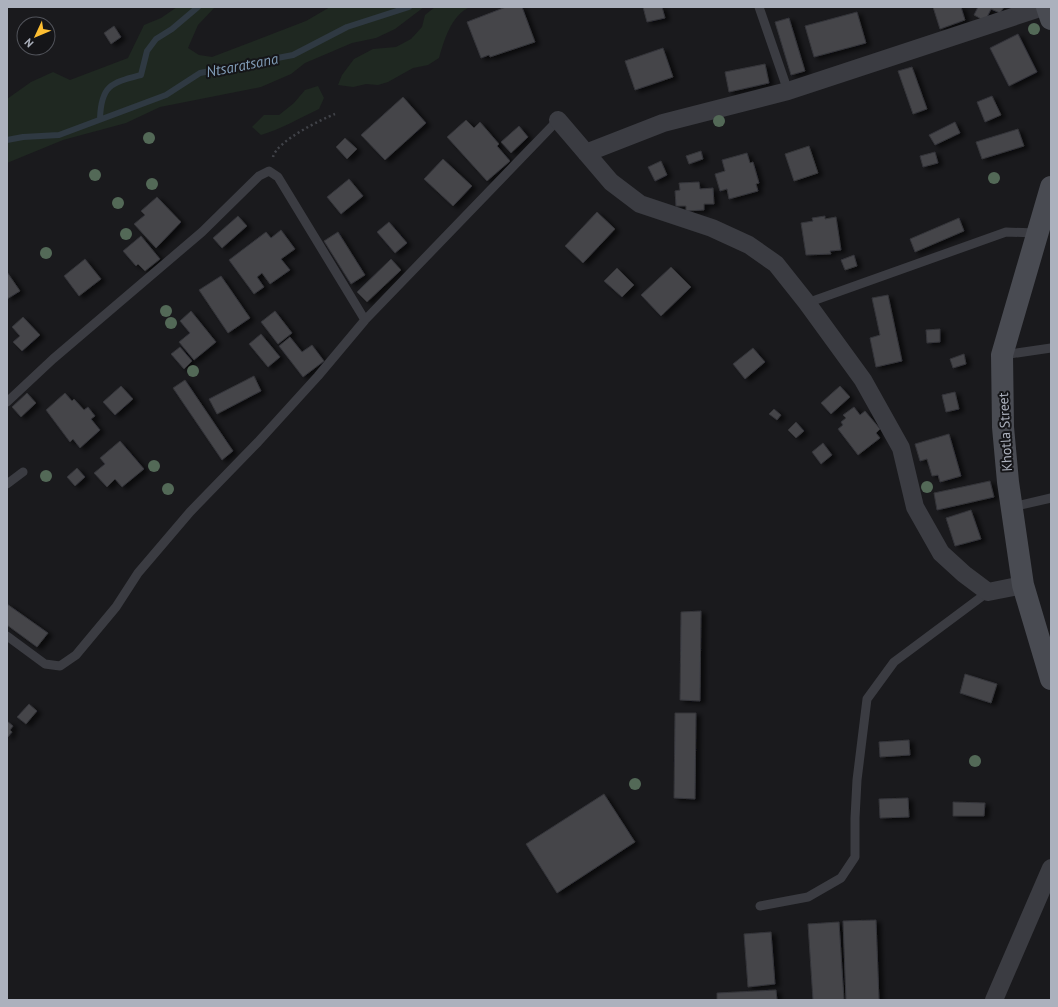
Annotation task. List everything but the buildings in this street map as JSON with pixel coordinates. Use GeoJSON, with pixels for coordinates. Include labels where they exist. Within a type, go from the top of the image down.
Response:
{"type":"FeatureCollection","features":[{"type":"Feature","properties":{"kind":"street"},"geometry":{"type":"LineString","coordinates":[[586,153],[663,123],[788,91],[1043,7]]}},
{"type":"Feature","properties":{"kind":"street"},"geometry":{"type":"LineString","coordinates":[[1047,7],[1051,19]]}},
{"type":"Feature","properties":{"kind":"street"},"geometry":{"type":"LineString","coordinates":[[558,120],[611,182],[640,204],[712,228],[749,245],[776,264],[864,380],[901,448],[915,507],[942,553],[964,574],[988,592],[1023,586]]}},
{"type":"Feature","properties":{"kind":"street","name":"Khotla Street"},"geometry":{"type":"LineString","coordinates":[[1051,187],[1036,233],[1002,355],[1003,427],[1023,586],[1051,679]]}},
{"type":"Feature","properties":{"kind":"street"},"geometry":{"type":"LineString","coordinates":[[994,1000],[1051,868]]}},
{"type":"Feature","properties":{"kind":"lane"},"geometry":{"type":"LineString","coordinates":[[759,7],[788,91]]}},
{"type":"Feature","properties":{"kind":"lane"},"geometry":{"type":"LineString","coordinates":[[7,636],[45,664],[60,666],[76,655],[116,607],[138,573],[190,512],[293,404],[365,320],[558,120]]}},
{"type":"Feature","properties":{"kind":"lane"},"geometry":{"type":"LineString","coordinates":[[7,402],[77,338],[202,232],[259,176],[269,171],[278,177],[365,320]]}},
{"type":"Feature","properties":{"kind":"lane"},"geometry":{"type":"LineString","coordinates":[[807,303],[1006,232],[1036,233]]}},
{"type":"Feature","properties":{"kind":"lane"},"geometry":{"type":"LineString","coordinates":[[1002,355],[1051,348]]}},
{"type":"Feature","properties":{"kind":"lane"},"geometry":{"type":"LineString","coordinates":[[7,484],[23,472]]}},
{"type":"Feature","properties":{"kind":"lane"},"geometry":{"type":"LineString","coordinates":[[1012,507],[1051,498]]}},
{"type":"Feature","properties":{"kind":"lane"},"geometry":{"type":"LineString","coordinates":[[760,906],[808,897],[841,878],[856,857],[855,818],[857,780],[867,699],[894,662],[988,592]]}},
{"type":"Feature","properties":{"kind":"path"},"geometry":{"type":"LineString","coordinates":[[269,171],[274,152],[297,133],[317,121],[336,114]]}},
{"type":"Feature","properties":{"kind":"shaded area"},"geometry":{"type":"Polygon","coordinates":[[[177,7],[215,7],[198,25],[188,48],[199,55],[212,57],[306,21],[330,7],[424,7],[395,29],[376,38],[352,43],[305,63],[291,74],[261,87],[160,107],[126,123],[63,140],[7,163],[7,99],[31,82],[53,72],[70,80],[128,58],[144,25],[161,18],[177,7]]]}},
{"type":"Feature","properties":{"kind":"shaded area"},"geometry":{"type":"Polygon","coordinates":[[[435,7],[470,7],[463,11],[453,22],[439,58],[428,65],[413,68],[388,82],[378,85],[366,84],[353,87],[338,85],[342,75],[354,59],[373,49],[396,47],[411,39],[422,27],[425,15],[435,7]]]}},
{"type":"Feature","properties":{"kind":"shaded area"},"geometry":{"type":"Polygon","coordinates":[[[318,86],[324,98],[319,109],[283,127],[261,135],[252,127],[264,115],[279,115],[294,103],[305,90],[318,86]]]}},
{"type":"Feature","properties":{"kind":"waterway"},"geometry":{"type":"LineString","coordinates":[[100,119],[103,99],[110,87],[122,80],[141,75],[147,51],[156,39],[172,29],[198,7]]}},
{"type":"Feature","properties":{"kind":"waterway","name":"Ntsaratsana"},"geometry":{"type":"LineString","coordinates":[[7,140],[23,137],[59,135],[166,95],[200,73],[293,55],[347,27],[409,7]]}}]}
